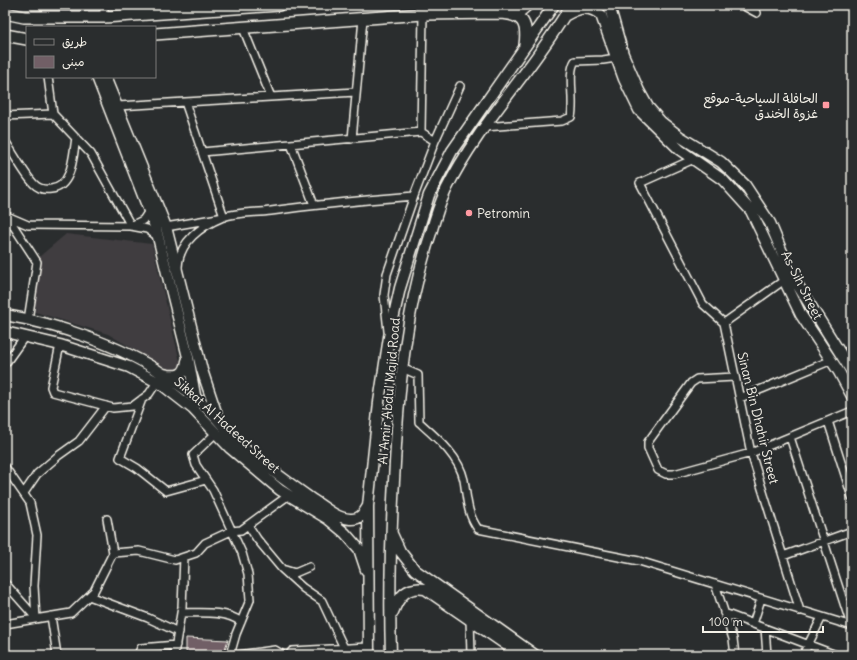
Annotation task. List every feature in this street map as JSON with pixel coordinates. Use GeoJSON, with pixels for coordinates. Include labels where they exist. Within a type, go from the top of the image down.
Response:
{"type":"FeatureCollection","features":[{"type":"Feature","properties":{"kind":"main road"},"geometry":{"type":"LineString","coordinates":[[5,13],[24,17],[104,17],[279,5]]}},
{"type":"Feature","properties":{"kind":"main road"},"geometry":{"type":"LineString","coordinates":[[156,34],[423,14],[513,14],[528,5]]}},
{"type":"Feature","properties":{"kind":"main road","name":"Al Amir Abdul Majid Road"},"geometry":{"type":"LineString","coordinates":[[369,651],[368,506],[379,402],[390,337],[402,281],[429,195],[452,151],[554,5]]}},
{"type":"Feature","properties":{"kind":"main road","name":"Al Amir Abdul Majid Road"},"geometry":{"type":"LineString","coordinates":[[391,655],[391,531],[402,368],[410,307],[424,254],[446,191],[484,127],[565,16],[571,5]]}},
{"type":"Feature","properties":{"kind":"main road","name":"As-Sih Street"},"geometry":{"type":"LineString","coordinates":[[609,5],[623,54],[639,91],[648,107],[661,122],[673,132],[721,162],[736,174],[750,191],[770,223],[792,276],[851,369]]}},
{"type":"Feature","properties":{"kind":"main road"},"geometry":{"type":"LineString","coordinates":[[565,16],[577,9],[590,7]]}},
{"type":"Feature","properties":{"kind":"main road","name":"As-Sih Street"},"geometry":{"type":"LineString","coordinates":[[590,7],[603,18],[630,95],[639,110],[669,140],[723,180],[750,210],[759,225],[783,281],[801,315],[832,360],[852,396]]}},
{"type":"Feature","properties":{"kind":"main road"},"geometry":{"type":"LineString","coordinates":[[513,14],[524,24],[526,30],[525,45]]}},
{"type":"Feature","properties":{"kind":"main road"},"geometry":{"type":"LineString","coordinates":[[5,35],[26,39]]}},
{"type":"Feature","properties":{"kind":"main road"},"geometry":{"type":"LineString","coordinates":[[97,78],[158,238],[197,398],[193,408]]}},
{"type":"Feature","properties":{"kind":"main road"},"geometry":{"type":"LineString","coordinates":[[105,78],[166,227],[202,370],[210,399],[219,421]]}},
{"type":"Feature","properties":{"kind":"main road","name":"Sikkat Al Hadeed Street"},"geometry":{"type":"LineString","coordinates":[[5,315],[28,320],[97,341],[135,357],[160,377],[193,408],[230,448],[280,490],[328,519],[345,533],[359,549],[369,583]]}},
{"type":"Feature","properties":{"kind":"main road","name":"Sikkat Al Hadeed Street"},"geometry":{"type":"LineString","coordinates":[[5,332],[60,345],[160,377],[197,398],[245,448],[288,482],[333,513],[350,519],[359,518],[368,506]]}},
{"type":"Feature","properties":{"kind":"main road"},"geometry":{"type":"LineString","coordinates":[[160,377],[183,374],[186,369],[188,357]]}},
{"type":"Feature","properties":{"kind":"main road"},"geometry":{"type":"LineString","coordinates":[[391,531],[400,552],[415,570],[534,655]]}},
{"type":"Feature","properties":{"kind":"main road"},"geometry":{"type":"LineString","coordinates":[[390,622],[397,600],[416,587],[425,589],[521,655]]}},
{"type":"Feature","properties":{"kind":"street"},"geometry":{"type":"LineString","coordinates":[[104,5],[104,17]]}},
{"type":"Feature","properties":{"kind":"street"},"geometry":{"type":"LineString","coordinates":[[742,5],[757,13]]}},
{"type":"Feature","properties":{"kind":"street"},"geometry":{"type":"LineString","coordinates":[[421,132],[423,14]]}},
{"type":"Feature","properties":{"kind":"street"},"geometry":{"type":"LineString","coordinates":[[352,139],[363,19]]}},
{"type":"Feature","properties":{"kind":"street"},"geometry":{"type":"LineString","coordinates":[[242,28],[271,97]]}},
{"type":"Feature","properties":{"kind":"street"},"geometry":{"type":"LineString","coordinates":[[484,127],[562,121],[571,117],[573,107],[571,67],[575,61],[616,58]]}},
{"type":"Feature","properties":{"kind":"street"},"geometry":{"type":"LineString","coordinates":[[48,78],[53,114],[91,154],[131,226]]}},
{"type":"Feature","properties":{"kind":"street"},"geometry":{"type":"LineString","coordinates":[[390,337],[384,295],[387,274],[435,141],[460,86]]}},
{"type":"Feature","properties":{"kind":"street"},"geometry":{"type":"LineString","coordinates":[[118,106],[356,92]]}},
{"type":"Feature","properties":{"kind":"street"},"geometry":{"type":"LineString","coordinates":[[185,102],[224,217]]}},
{"type":"Feature","properties":{"kind":"street"},"geometry":{"type":"LineString","coordinates":[[5,116],[53,114]]}},
{"type":"Feature","properties":{"kind":"street"},"geometry":{"type":"LineString","coordinates":[[202,152],[421,132],[435,141]]}},
{"type":"Feature","properties":{"kind":"street"},"geometry":{"type":"LineString","coordinates":[[5,141],[35,184],[44,190],[56,189],[65,182],[70,171],[76,138]]}},
{"type":"Feature","properties":{"kind":"street"},"geometry":{"type":"LineString","coordinates":[[291,144],[314,205]]}},
{"type":"Feature","properties":{"kind":"street"},"geometry":{"type":"LineString","coordinates":[[694,159],[640,183],[704,304],[724,323],[783,281]]}},
{"type":"Feature","properties":{"kind":"street"},"geometry":{"type":"LineString","coordinates":[[166,227],[224,217],[314,205],[414,196]]}},
{"type":"Feature","properties":{"kind":"street"},"geometry":{"type":"LineString","coordinates":[[131,226],[143,220],[149,211]]}},
{"type":"Feature","properties":{"kind":"street"},"geometry":{"type":"LineString","coordinates":[[6,216],[28,225],[131,226],[148,229],[158,238]]}},
{"type":"Feature","properties":{"kind":"street"},"geometry":{"type":"LineString","coordinates":[[6,216],[37,262],[28,320]]}},
{"type":"Feature","properties":{"kind":"street"},"geometry":{"type":"LineString","coordinates":[[178,275],[179,258],[185,244],[196,233],[209,224],[224,217]]}},
{"type":"Feature","properties":{"kind":"street","name":"Sinan Bin Dhahir Street"},"geometry":{"type":"LineString","coordinates":[[724,323],[751,453],[800,611]]}},
{"type":"Feature","properties":{"kind":"street"},"geometry":{"type":"LineString","coordinates":[[5,364],[25,336]]}},
{"type":"Feature","properties":{"kind":"street"},"geometry":{"type":"LineString","coordinates":[[60,345],[51,387],[53,392],[113,408],[133,406],[149,394],[160,377]]}},
{"type":"Feature","properties":{"kind":"street"},"geometry":{"type":"LineString","coordinates":[[740,398],[832,360]]}},
{"type":"Feature","properties":{"kind":"street"},"geometry":{"type":"LineString","coordinates":[[402,368],[418,375],[419,422],[447,448],[457,464],[463,479],[466,501],[472,520],[478,529],[639,561],[800,611],[852,625]]}},
{"type":"Feature","properties":{"kind":"street"},"geometry":{"type":"LineString","coordinates":[[735,377],[697,379],[691,382],[648,442],[648,448],[658,470],[666,474],[674,474],[751,453],[852,411]]}},
{"type":"Feature","properties":{"kind":"street"},"geometry":{"type":"LineString","coordinates":[[142,399],[120,458],[137,468],[166,491],[206,480]]}},
{"type":"Feature","properties":{"kind":"street"},"geometry":{"type":"LineString","coordinates":[[24,493],[37,474],[79,441],[106,406]]}},
{"type":"Feature","properties":{"kind":"street"},"geometry":{"type":"LineString","coordinates":[[828,421],[852,497]]}},
{"type":"Feature","properties":{"kind":"street"},"geometry":{"type":"LineString","coordinates":[[216,433],[193,455],[196,465],[213,490],[242,553],[248,574],[250,600],[230,655]]}},
{"type":"Feature","properties":{"kind":"street"},"geometry":{"type":"LineString","coordinates":[[790,437],[852,625]]}},
{"type":"Feature","properties":{"kind":"street"},"geometry":{"type":"LineString","coordinates":[[6,470],[30,502],[37,535],[34,586],[36,619]]}},
{"type":"Feature","properties":{"kind":"street"},"geometry":{"type":"LineString","coordinates":[[113,553],[139,551],[175,560],[196,552],[204,543],[231,530],[241,530],[289,495]]}},
{"type":"Feature","properties":{"kind":"street"},"geometry":{"type":"LineString","coordinates":[[5,624],[71,613],[94,591],[113,553],[107,519]]}},
{"type":"Feature","properties":{"kind":"street"},"geometry":{"type":"LineString","coordinates":[[248,525],[257,539],[282,570],[303,588],[322,601],[344,648]]}},
{"type":"Feature","properties":{"kind":"street"},"geometry":{"type":"LineString","coordinates":[[783,556],[852,531]]}},
{"type":"Feature","properties":{"kind":"street"},"geometry":{"type":"LineString","coordinates":[[174,655],[181,613],[184,557]]}},
{"type":"Feature","properties":{"kind":"street"},"geometry":{"type":"LineString","coordinates":[[282,570],[295,574],[309,567]]}},
{"type":"Feature","properties":{"kind":"street"},"geometry":{"type":"LineString","coordinates":[[5,583],[36,619]]}},
{"type":"Feature","properties":{"kind":"street"},"geometry":{"type":"LineString","coordinates":[[715,584],[733,639],[735,655]]}},
{"type":"Feature","properties":{"kind":"street"},"geometry":{"type":"LineString","coordinates":[[89,596],[148,618],[178,632]]}},
{"type":"Feature","properties":{"kind":"street"},"geometry":{"type":"LineString","coordinates":[[753,624],[761,598]]}},
{"type":"Feature","properties":{"kind":"street"},"geometry":{"type":"LineString","coordinates":[[181,613],[220,614],[237,619],[241,622]]}},
{"type":"Feature","properties":{"kind":"street"},"geometry":{"type":"LineString","coordinates":[[724,613],[808,643],[836,655]]}},
{"type":"Feature","properties":{"kind":"street"},"geometry":{"type":"LineString","coordinates":[[52,616],[57,655]]}},
{"type":"Feature","properties":{"kind":"street"},"geometry":{"type":"LineString","coordinates":[[803,655],[822,617]]}},
{"type":"Feature","properties":{"kind":"street"},"geometry":{"type":"LineString","coordinates":[[470,619],[471,655]]}},
{"type":"Feature","properties":{"kind":"street"},"geometry":{"type":"LineString","coordinates":[[765,628],[767,655]]}},
{"type":"Feature","properties":{"kind":"street"},"geometry":{"type":"LineString","coordinates":[[138,655],[141,648],[176,645]]}},
{"type":"Feature","properties":{"kind":"street"},"geometry":{"type":"LineString","coordinates":[[289,655],[292,651],[344,648],[369,651]]}},
{"type":"Feature","properties":{"kind":"street"},"geometry":{"type":"LineString","coordinates":[[238,655],[275,650],[283,655]]}},
{"type":"Feature","properties":{"kind":"shaded area"},"geometry":{"type":"Polygon","coordinates":[[[66,234],[152,244],[181,366],[172,372],[108,334],[35,312],[40,256],[66,234]]]}},
{"type":"Feature","properties":{"kind":"building"},"geometry":{"type":"Polygon","coordinates":[[[852,340],[852,360],[844,348],[852,340]]]}},
{"type":"Feature","properties":{"kind":"building"},"geometry":{"type":"Polygon","coordinates":[[[186,638],[228,640],[223,655],[186,652],[186,638]]]}},
{"type":"Feature","properties":{"kind":"place","name":"الحافلة السياحية-موقع غزوة الخندق"},"geometry":{"type":"Point","coordinates":[826,105]}},
{"type":"Feature","properties":{"kind":"place","name":"Petromin"},"geometry":{"type":"Point","coordinates":[469,213]}}]}
